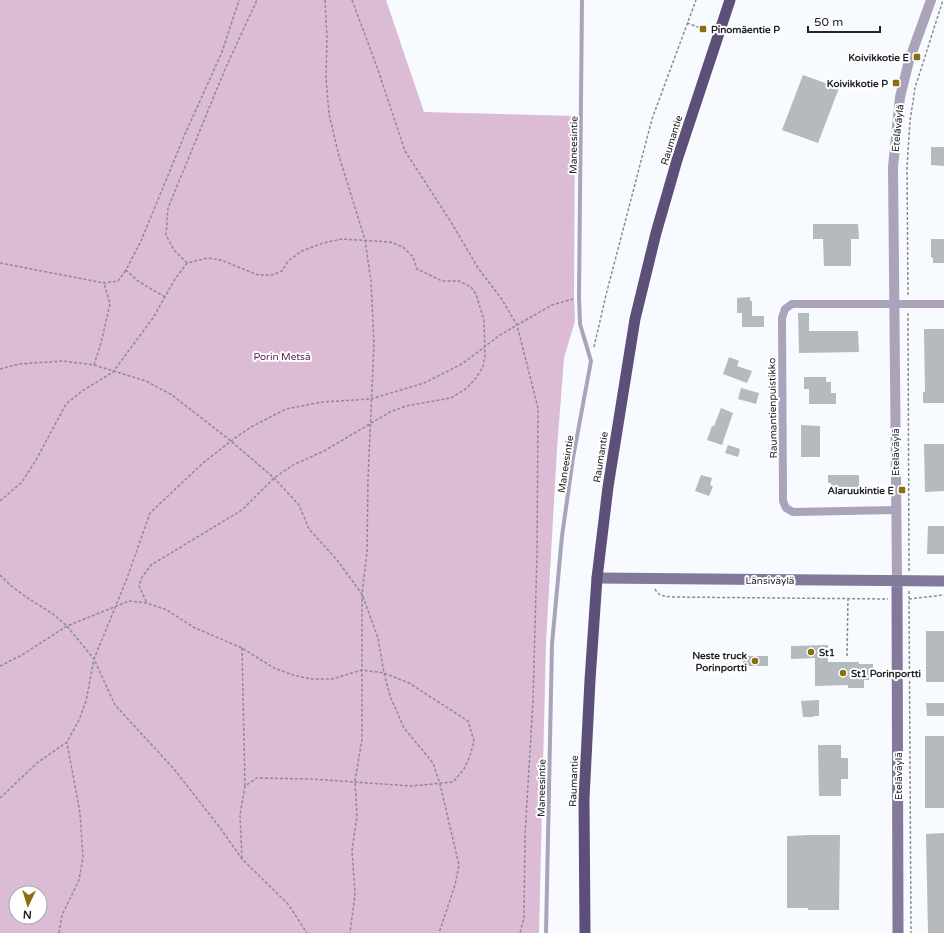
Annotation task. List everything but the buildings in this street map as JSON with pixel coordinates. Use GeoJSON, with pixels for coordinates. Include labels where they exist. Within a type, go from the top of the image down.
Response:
{"type":"FeatureCollection","features":[{"type":"Feature","properties":{"kind":"highway","name":"Raumantie"},"geometry":{"type":"LineString","coordinates":[[584,933],[584,799],[590,680],[597,578],[608,486],[635,320],[656,233],[674,167],[730,0]]}},
{"type":"Feature","properties":{"kind":"main road","name":"Länsiväylä"},"geometry":{"type":"LineString","coordinates":[[597,578],[651,580],[944,581]]}},
{"type":"Feature","properties":{"kind":"main road","name":"Eteläväylä"},"geometry":{"type":"LineString","coordinates":[[897,581],[898,933]]}},
{"type":"Feature","properties":{"kind":"street","name":"Eteläväylä"},"geometry":{"type":"LineString","coordinates":[[897,581],[893,167],[900,98],[909,61],[931,0]]}},
{"type":"Feature","properties":{"kind":"street","name":"Raumantienpuistikko"},"geometry":{"type":"LineString","coordinates":[[895,304],[792,304],[785,310],[782,318],[782,326],[783,500],[786,508],[793,512],[896,510]]}},
{"type":"Feature","properties":{"kind":"street"},"geometry":{"type":"LineString","coordinates":[[895,304],[944,304]]}},
{"type":"Feature","properties":{"kind":"lane","name":"Maneesintie"},"geometry":{"type":"LineString","coordinates":[[546,933],[552,644],[563,528],[591,361],[580,324],[579,296],[582,0]]}},
{"type":"Feature","properties":{"kind":"path"},"geometry":{"type":"LineString","coordinates":[[0,263],[104,283],[118,281],[126,270],[141,241],[222,52],[239,0]]}},
{"type":"Feature","properties":{"kind":"path"},"geometry":{"type":"LineString","coordinates":[[187,263],[174,250],[166,235],[168,208],[226,67],[257,0]]}},
{"type":"Feature","properties":{"kind":"path"},"geometry":{"type":"LineString","coordinates":[[325,0],[327,38],[326,78],[329,114],[339,156],[365,240],[371,281],[374,343],[368,479],[367,552],[362,594],[362,739],[355,781],[357,816],[352,850],[355,894],[350,933]]}},
{"type":"Feature","properties":{"kind":"path"},"geometry":{"type":"LineString","coordinates":[[352,0],[377,67],[405,151],[451,222],[478,268],[501,298],[517,324],[538,408],[538,554],[533,701],[525,835],[524,918],[520,933]]}},
{"type":"Feature","properties":{"kind":"path"},"geometry":{"type":"LineString","coordinates":[[591,361],[606,295],[652,119],[696,0]]}},
{"type":"Feature","properties":{"kind":"path"},"geometry":{"type":"LineString","coordinates":[[910,933],[910,599],[907,166],[910,121],[915,88],[943,0]]}},
{"type":"Feature","properties":{"kind":"path"},"geometry":{"type":"LineString","coordinates":[[688,23],[703,29]]}},
{"type":"Feature","properties":{"kind":"path"},"geometry":{"type":"LineString","coordinates":[[0,501],[22,482],[36,460],[66,404],[82,391],[113,372],[153,318],[187,263],[208,258],[221,260],[258,275],[272,274],[282,271],[288,261],[302,251],[323,242],[342,239],[390,242],[403,247],[413,258],[417,269],[442,281],[459,281],[471,287],[476,294],[484,320],[486,346],[483,367],[467,388],[451,398],[406,406],[390,412],[324,451],[293,465],[274,478],[242,510],[150,565],[142,577],[140,586],[147,603]]}},
{"type":"Feature","properties":{"kind":"path"},"geometry":{"type":"LineString","coordinates":[[126,270],[138,281],[165,297]]}},
{"type":"Feature","properties":{"kind":"path"},"geometry":{"type":"LineString","coordinates":[[94,365],[110,304],[104,283]]}},
{"type":"Feature","properties":{"kind":"path"},"geometry":{"type":"LineString","coordinates":[[0,798],[37,763],[67,742],[79,720],[86,701],[94,659],[139,548],[150,513],[203,463],[251,427],[286,409],[322,402],[371,399],[424,383],[462,364],[517,324],[552,305],[579,296]]}},
{"type":"Feature","properties":{"kind":"path"},"geometry":{"type":"LineString","coordinates":[[0,369],[19,364],[63,361],[94,365],[146,381],[172,395],[231,441],[274,478],[299,505],[308,530],[337,560],[362,594],[378,638],[384,673],[390,696],[404,728],[432,763],[440,784],[459,865],[455,885],[439,933]]}},
{"type":"Feature","properties":{"kind":"path"},"geometry":{"type":"LineString","coordinates":[[0,575],[10,585],[53,614],[66,626],[94,659],[115,705],[174,769],[242,858],[288,904],[307,933]]}},
{"type":"Feature","properties":{"kind":"path"},"geometry":{"type":"LineString","coordinates":[[651,580],[657,593],[662,596],[910,599],[944,595]]}},
{"type":"Feature","properties":{"kind":"path"},"geometry":{"type":"LineString","coordinates":[[848,598],[848,656]]}},
{"type":"Feature","properties":{"kind":"path"},"geometry":{"type":"LineString","coordinates":[[0,666],[22,656],[66,626],[129,602],[147,603],[167,610],[193,627],[242,648],[274,668],[292,675],[311,679],[332,679],[362,670],[384,673],[409,683],[468,721],[474,741],[470,756],[464,768],[453,782],[411,786],[355,781],[257,778],[245,786]]}},
{"type":"Feature","properties":{"kind":"path"},"geometry":{"type":"LineString","coordinates":[[242,648],[245,786],[240,815],[242,858]]}},
{"type":"Feature","properties":{"kind":"path"},"geometry":{"type":"LineString","coordinates":[[59,933],[62,915],[79,880],[83,857],[80,812],[67,742]]}},
{"type":"Feature","properties":{"kind":"green space","name":"Porin Metsä"},"geometry":{"type":"Polygon","coordinates":[[[0,0],[386,0],[424,112],[575,116],[575,321],[564,358],[557,449],[546,642],[539,933],[0,933],[0,0]]]}},
{"type":"Feature","properties":{"kind":"place","name":"Pinomäentie P"},"geometry":{"type":"Point","coordinates":[703,29]}},
{"type":"Feature","properties":{"kind":"place","name":"Koivikkotie E"},"geometry":{"type":"Point","coordinates":[917,57]}},
{"type":"Feature","properties":{"kind":"place","name":"Koivikkotie P"},"geometry":{"type":"Point","coordinates":[896,83]}},
{"type":"Feature","properties":{"kind":"place","name":"Alaruukintie E"},"geometry":{"type":"Point","coordinates":[902,490]}},
{"type":"Feature","properties":{"kind":"place","name":"St1"},"geometry":{"type":"Point","coordinates":[811,652]}},
{"type":"Feature","properties":{"kind":"place","name":"Neste truck Porinportti"},"geometry":{"type":"Point","coordinates":[755,661]}},
{"type":"Feature","properties":{"kind":"place","name":"St1 Porinportti"},"geometry":{"type":"Point","coordinates":[843,673]}}]}
